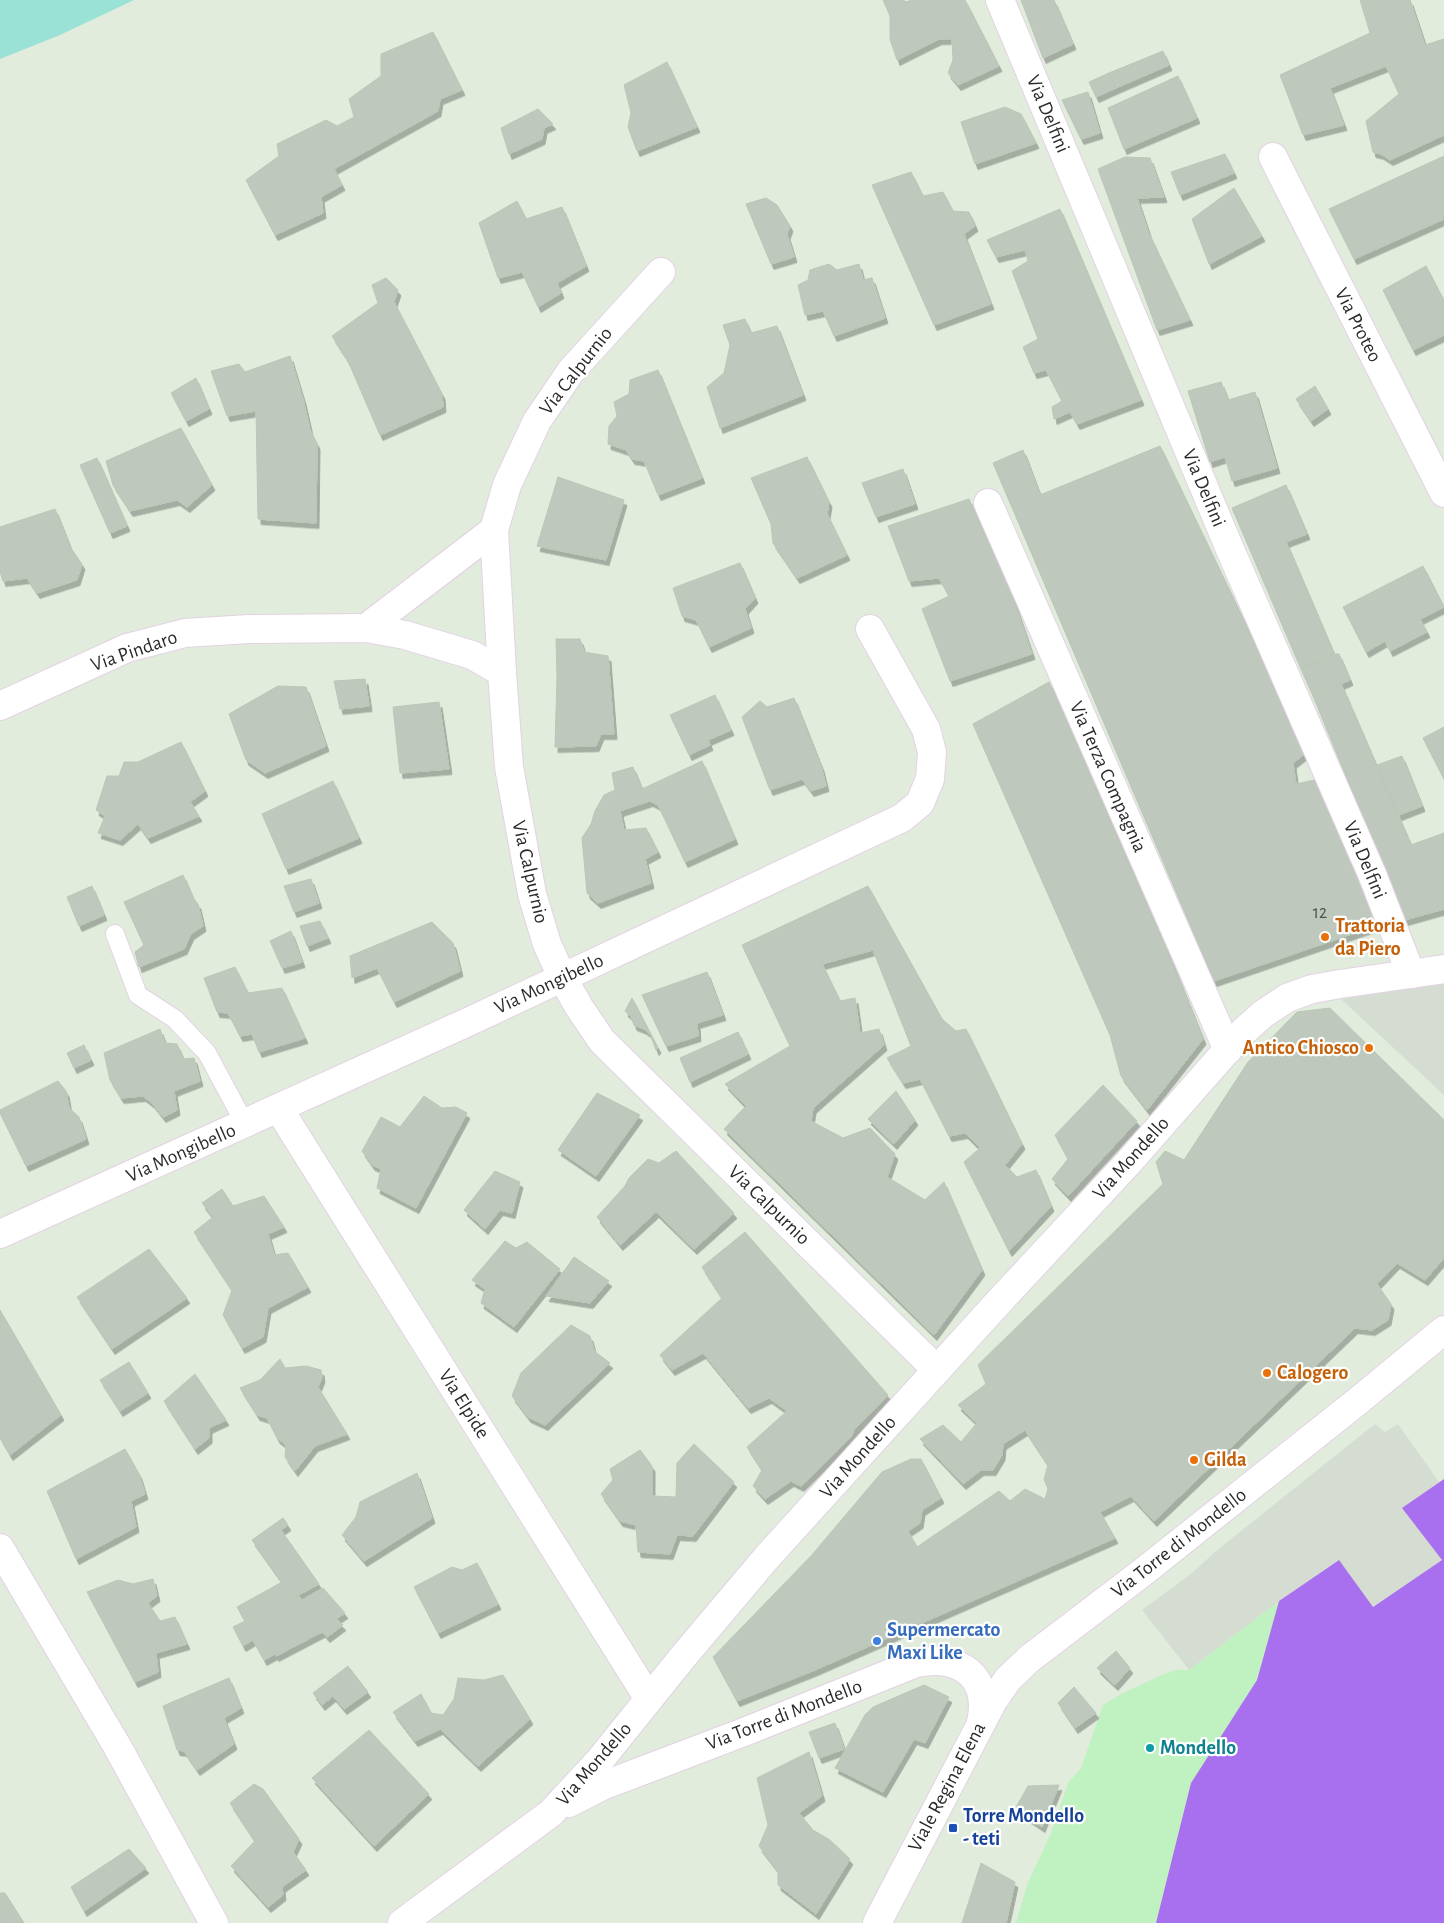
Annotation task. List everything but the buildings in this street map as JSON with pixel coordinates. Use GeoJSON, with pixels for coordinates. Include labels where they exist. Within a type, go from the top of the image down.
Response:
{"type":"FeatureCollection","features":[{"type":"Feature","properties":{"kind":"street","name":"Via Delfini"},"geometry":{"type":"LineString","coordinates":[[1000,0],[1229,547],[1372,874],[1411,974]]}},
{"type":"Feature","properties":{"kind":"street","name":"Via Proteo"},"geometry":{"type":"LineString","coordinates":[[1273,157],[1444,493]]}},
{"type":"Feature","properties":{"kind":"street","name":"Via Calpurnio"},"geometry":{"type":"LineString","coordinates":[[661,272],[571,371],[537,421],[507,485],[494,530],[509,767],[532,894],[547,944],[562,978],[602,1041],[937,1370]]}},
{"type":"Feature","properties":{"kind":"street","name":"Via Terza Compagnia"},"geometry":{"type":"LineString","coordinates":[[988,503],[1228,1050]]}},
{"type":"Feature","properties":{"kind":"street"},"geometry":{"type":"LineString","coordinates":[[366,628],[494,530]]}},
{"type":"Feature","properties":{"kind":"street","name":"Via Pindaro"},"geometry":{"type":"LineString","coordinates":[[0,706],[127,648],[185,633],[249,629],[366,628],[405,635],[472,655],[502,672]]}},
{"type":"Feature","properties":{"kind":"street","name":"Via Mongibello"},"geometry":{"type":"LineString","coordinates":[[0,1234],[279,1109],[902,818],[920,803],[930,779],[932,752],[926,729],[870,630]]}},
{"type":"Feature","properties":{"kind":"street","name":"Via Mondello"},"geometry":{"type":"LineString","coordinates":[[402,1923],[551,1813],[600,1760],[682,1658],[768,1556],[1128,1163],[1228,1050],[1263,1014],[1287,998],[1312,990],[1340,984],[1444,969]]}},
{"type":"Feature","properties":{"kind":"street","name":"Via Elpide"},"geometry":{"type":"LineString","coordinates":[[279,1109],[649,1699]]}},
{"type":"Feature","properties":{"kind":"street","name":"Via Torre di Mondello"},"geometry":{"type":"LineString","coordinates":[[1029,1659],[1151,1566],[1444,1330]]}},
{"type":"Feature","properties":{"kind":"street"},"geometry":{"type":"LineString","coordinates":[[0,1548],[117,1746],[214,1923]]}},
{"type":"Feature","properties":{"kind":"street","name":"Viale Regina Elena"},"geometry":{"type":"LineString","coordinates":[[877,1923],[993,1701],[1008,1679],[1029,1659]]}},
{"type":"Feature","properties":{"kind":"street","name":"Via Torre di Mondello"},"geometry":{"type":"LineString","coordinates":[[551,1813],[602,1786],[744,1732],[916,1663],[945,1661],[959,1665],[971,1675],[980,1687],[984,1703],[981,1723]]}},
{"type":"Feature","properties":{"kind":"lane"},"geometry":{"type":"LineString","coordinates":[[116,934],[138,995],[175,1019],[207,1053],[245,1124]]}},
{"type":"Feature","properties":{"kind":"shaded area"},"geometry":{"type":"Polygon","coordinates":[[[0,0],[134,0],[60,35],[0,59],[0,0]]]}},
{"type":"Feature","properties":{"kind":"shaded area"},"geometry":{"type":"Polygon","coordinates":[[[1444,983],[1444,1095],[1341,999],[1444,983]]]}},
{"type":"Feature","properties":{"kind":"shaded area"},"geometry":{"type":"Polygon","coordinates":[[[1375,1424],[1385,1432],[1398,1424],[1439,1482],[1403,1508],[1442,1560],[1372,1607],[1338,1560],[1279,1601],[1189,1670],[1142,1610],[1192,1573],[1216,1551],[1375,1424]]]}},
{"type":"Feature","properties":{"kind":"shaded area"},"geometry":{"type":"Polygon","coordinates":[[[1444,1479],[1444,1923],[1156,1923],[1191,1783],[1257,1680],[1279,1601],[1339,1560],[1373,1607],[1442,1560],[1402,1508],[1444,1479]]]}},
{"type":"Feature","properties":{"kind":"sand","name":"Mondello"},"geometry":{"type":"Polygon","coordinates":[[[1279,1601],[1257,1680],[1191,1783],[1156,1923],[1016,1923],[1027,1885],[1052,1831],[1068,1783],[1081,1768],[1103,1705],[1121,1694],[1164,1674],[1175,1670],[1189,1670],[1279,1601]]]}},
{"type":"Feature","properties":{"kind":"place","name":"Trattoria da Piero"},"geometry":{"type":"Point","coordinates":[1325,937]}},
{"type":"Feature","properties":{"kind":"place","name":"Antico Chiosco"},"geometry":{"type":"Point","coordinates":[1369,1048]}},
{"type":"Feature","properties":{"kind":"place","name":"Calogero"},"geometry":{"type":"Point","coordinates":[1267,1373]}},
{"type":"Feature","properties":{"kind":"place","name":"Gilda"},"geometry":{"type":"Point","coordinates":[1194,1460]}},
{"type":"Feature","properties":{"kind":"place","name":"Supermercato Maxi Like"},"geometry":{"type":"Point","coordinates":[877,1641]}},
{"type":"Feature","properties":{"kind":"place","name":"Mondello"},"geometry":{"type":"Point","coordinates":[1150,1748]}},
{"type":"Feature","properties":{"kind":"place","name":"Torre Mondello - teti"},"geometry":{"type":"Point","coordinates":[953,1828]}}]}
